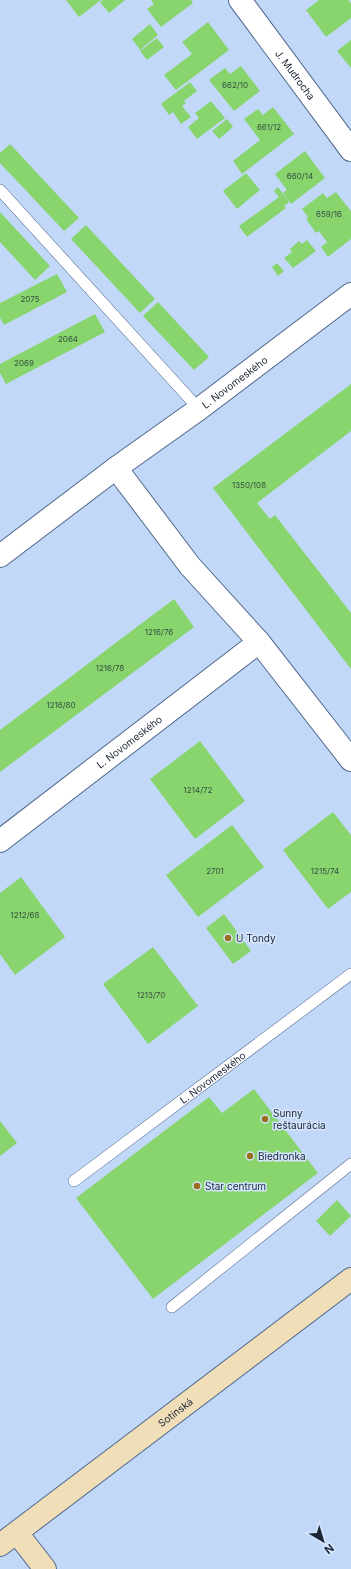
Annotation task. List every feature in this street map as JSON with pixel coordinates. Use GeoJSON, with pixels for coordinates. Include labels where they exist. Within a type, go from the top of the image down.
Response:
{"type":"FeatureCollection","features":[{"type":"Feature","properties":{"kind":"main road","name":"Sotinská"},"geometry":{"type":"LineString","coordinates":[[8,1539],[351,1279]]}},
{"type":"Feature","properties":{"kind":"main road"},"geometry":{"type":"LineString","coordinates":[[8,1539],[45,1569]]}},
{"type":"Feature","properties":{"kind":"street","name":"J. Mudrocha"},"geometry":{"type":"LineString","coordinates":[[240,0],[351,150]]}},
{"type":"Feature","properties":{"kind":"street","name":"L. Novomeského"},"geometry":{"type":"LineString","coordinates":[[0,556],[116,468],[199,409],[351,294]]}},
{"type":"Feature","properties":{"kind":"street"},"geometry":{"type":"LineString","coordinates":[[116,468],[190,566],[259,642],[350,756]]}},
{"type":"Feature","properties":{"kind":"street","name":"L. Novomeského"},"geometry":{"type":"LineString","coordinates":[[0,841],[259,642]]}},
{"type":"Feature","properties":{"kind":"lane"},"geometry":{"type":"LineString","coordinates":[[0,190],[199,409]]}},
{"type":"Feature","properties":{"kind":"lane","name":"L. Novomeského"},"geometry":{"type":"LineString","coordinates":[[74,1181],[351,974]]}},
{"type":"Feature","properties":{"kind":"lane"},"geometry":{"type":"LineString","coordinates":[[172,1307],[351,1164]]}},
{"type":"Feature","properties":{"kind":"building"},"geometry":{"type":"Polygon","coordinates":[[[66,0],[101,0],[79,17],[66,0]]]}},
{"type":"Feature","properties":{"kind":"building"},"geometry":{"type":"Polygon","coordinates":[[[103,0],[125,0],[109,13],[100,2],[103,0]]]}},
{"type":"Feature","properties":{"kind":"building"},"geometry":{"type":"Polygon","coordinates":[[[151,0],[191,0],[193,3],[161,27],[147,9],[154,4],[151,0]]]}},
{"type":"Feature","properties":{"kind":"building"},"geometry":{"type":"Polygon","coordinates":[[[319,0],[348,0],[351,3],[351,18],[326,37],[306,10],[319,0]]]}},
{"type":"Feature","properties":{"kind":"building"},"geometry":{"type":"Polygon","coordinates":[[[208,22],[229,50],[176,90],[164,75],[192,54],[182,42],[208,22]]]}},
{"type":"Feature","properties":{"kind":"building"},"geometry":{"type":"Polygon","coordinates":[[[150,24],[158,35],[140,50],[132,39],[150,24]]]}},
{"type":"Feature","properties":{"kind":"building"},"geometry":{"type":"Polygon","coordinates":[[[157,38],[164,47],[147,60],[140,51],[157,38]]]}},
{"type":"Feature","properties":{"kind":"building"},"geometry":{"type":"Polygon","coordinates":[[[351,40],[351,68],[337,51],[351,40]]]}},
{"type":"Feature","properties":{"kind":"building"},"geometry":{"type":"Polygon","coordinates":[[[241,66],[260,91],[234,111],[209,80],[225,68],[230,74],[241,66]]]}},
{"type":"Feature","properties":{"kind":"building"},"geometry":{"type":"Polygon","coordinates":[[[190,82],[197,91],[184,101],[186,103],[182,106],[191,117],[181,124],[173,112],[169,115],[161,104],[190,82]]]}},
{"type":"Feature","properties":{"kind":"building"},"geometry":{"type":"Polygon","coordinates":[[[211,101],[225,118],[197,139],[188,127],[199,118],[195,113],[211,101]]]}},
{"type":"Feature","properties":{"kind":"building"},"geometry":{"type":"Polygon","coordinates":[[[273,107],[294,134],[242,174],[233,161],[260,140],[244,119],[258,109],[263,115],[273,107]]]}},
{"type":"Feature","properties":{"kind":"building"},"geometry":{"type":"Polygon","coordinates":[[[227,119],[233,127],[219,139],[212,131],[227,119]]]}},
{"type":"Feature","properties":{"kind":"building"},"geometry":{"type":"Polygon","coordinates":[[[10,144],[79,218],[64,231],[0,163],[0,153],[10,144]]]}},
{"type":"Feature","properties":{"kind":"building"},"geometry":{"type":"Polygon","coordinates":[[[305,151],[325,178],[291,204],[283,193],[287,190],[275,174],[305,151]]]}},
{"type":"Feature","properties":{"kind":"building"},"geometry":{"type":"Polygon","coordinates":[[[246,173],[260,190],[237,209],[223,191],[246,173]]]}},
{"type":"Feature","properties":{"kind":"building"},"geometry":{"type":"Polygon","coordinates":[[[278,187],[289,202],[284,206],[286,208],[247,237],[239,226],[279,197],[274,191],[278,187]]]}},
{"type":"Feature","properties":{"kind":"building"},"geometry":{"type":"Polygon","coordinates":[[[336,192],[351,211],[351,239],[328,257],[321,247],[327,242],[319,231],[316,233],[306,219],[308,217],[302,209],[323,193],[327,198],[336,192]]]}},
{"type":"Feature","properties":{"kind":"building"},"geometry":{"type":"Polygon","coordinates":[[[0,212],[50,266],[35,280],[0,242],[0,212]]]}},
{"type":"Feature","properties":{"kind":"building"},"geometry":{"type":"Polygon","coordinates":[[[86,225],[155,299],[140,313],[71,239],[86,225]]]}},
{"type":"Feature","properties":{"kind":"building"},"geometry":{"type":"Polygon","coordinates":[[[307,240],[316,251],[293,268],[284,258],[292,252],[290,249],[299,241],[302,244],[307,240]]]}},
{"type":"Feature","properties":{"kind":"building"},"geometry":{"type":"Polygon","coordinates":[[[277,263],[284,271],[278,276],[272,267],[277,263]]]}},
{"type":"Feature","properties":{"kind":"building"},"geometry":{"type":"Polygon","coordinates":[[[57,274],[67,292],[4,325],[0,318],[0,303],[57,274]]]}},
{"type":"Feature","properties":{"kind":"building"},"geometry":{"type":"Polygon","coordinates":[[[158,302],[209,357],[194,370],[143,316],[158,302]]]}},
{"type":"Feature","properties":{"kind":"building"},"geometry":{"type":"Polygon","coordinates":[[[95,314],[105,332],[6,384],[0,373],[0,364],[95,314]]]}},
{"type":"Feature","properties":{"kind":"building"},"geometry":{"type":"Polygon","coordinates":[[[351,384],[351,431],[257,503],[270,519],[275,515],[351,613],[351,669],[213,488],[351,384]]]}},
{"type":"Feature","properties":{"kind":"building"},"geometry":{"type":"Polygon","coordinates":[[[174,599],[194,627],[0,772],[0,730],[174,599]]]}},
{"type":"Feature","properties":{"kind":"building"},"geometry":{"type":"Polygon","coordinates":[[[200,741],[245,801],[195,839],[150,779],[200,741]]]}},
{"type":"Feature","properties":{"kind":"building"},"geometry":{"type":"Polygon","coordinates":[[[333,812],[351,835],[351,892],[328,909],[283,850],[333,812]]]}},
{"type":"Feature","properties":{"kind":"building"},"geometry":{"type":"Polygon","coordinates":[[[232,825],[264,867],[198,917],[166,875],[232,825]]]}},
{"type":"Feature","properties":{"kind":"building"},"geometry":{"type":"Polygon","coordinates":[[[21,877],[65,937],[15,975],[0,954],[0,893],[21,877]]]}},
{"type":"Feature","properties":{"kind":"building"},"geometry":{"type":"Polygon","coordinates":[[[224,914],[251,951],[233,964],[206,928],[224,914]]]}},
{"type":"Feature","properties":{"kind":"building"},"geometry":{"type":"Polygon","coordinates":[[[153,947],[198,1006],[148,1044],[103,984],[153,947]]]}},
{"type":"Feature","properties":{"kind":"building","name":"Star centrum"},"geometry":{"type":"Polygon","coordinates":[[[254,1089],[318,1173],[153,1299],[76,1198],[209,1097],[222,1113],[254,1089]]]}},
{"type":"Feature","properties":{"kind":"building"},"geometry":{"type":"Polygon","coordinates":[[[0,1121],[17,1143],[0,1156],[0,1121]]]}},
{"type":"Feature","properties":{"kind":"building"},"geometry":{"type":"Polygon","coordinates":[[[337,1200],[351,1216],[330,1236],[316,1221],[337,1200]]]}},
{"type":"Feature","properties":{"kind":"place","name":"U Tondy"},"geometry":{"type":"Point","coordinates":[228,938]}},
{"type":"Feature","properties":{"kind":"place","name":"Sunny reštaurácia"},"geometry":{"type":"Point","coordinates":[265,1119]}},
{"type":"Feature","properties":{"kind":"place","name":"Biedronka"},"geometry":{"type":"Point","coordinates":[250,1156]}},
{"type":"Feature","properties":{"kind":"place","name":"Star centrum"},"geometry":{"type":"Point","coordinates":[197,1186]}}]}
